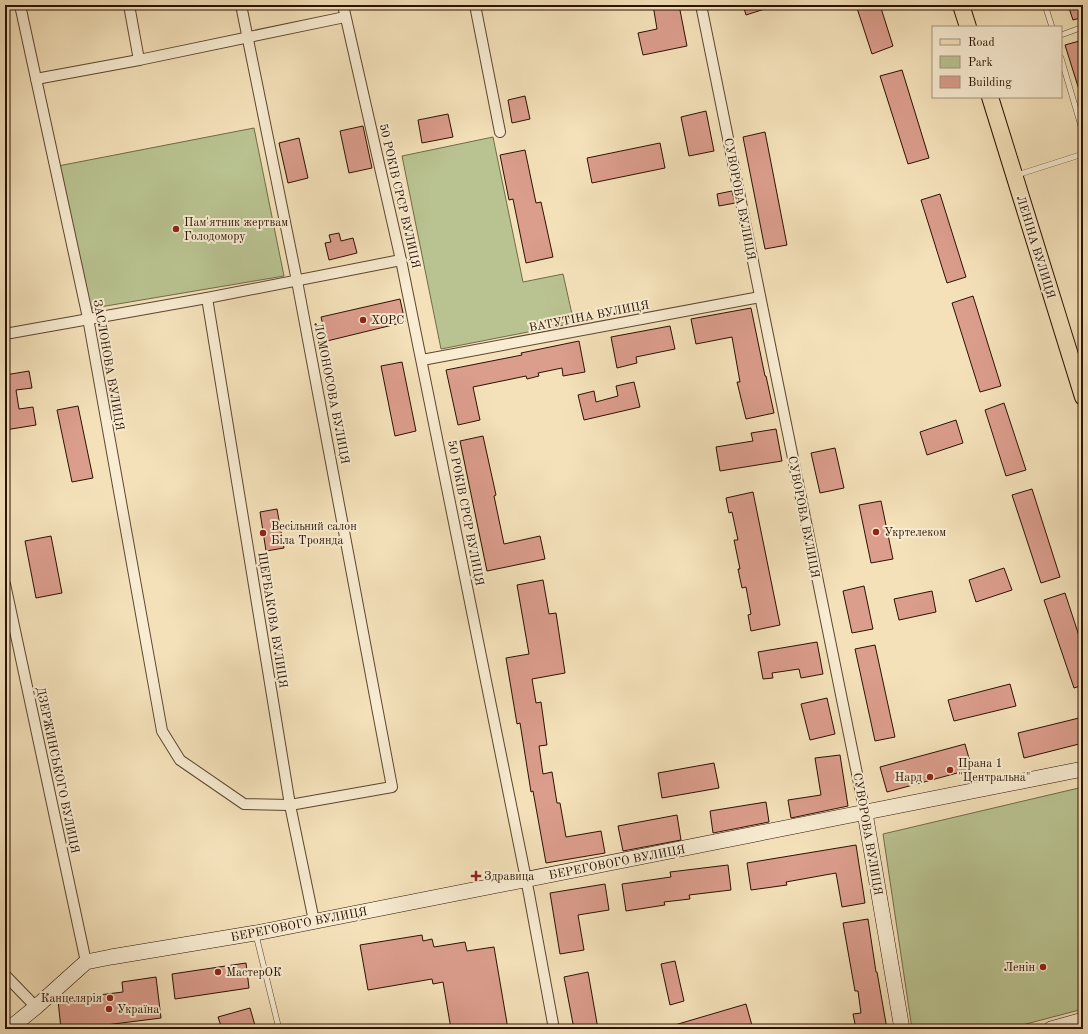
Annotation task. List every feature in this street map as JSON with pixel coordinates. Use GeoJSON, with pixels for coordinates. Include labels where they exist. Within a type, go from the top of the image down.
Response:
{"type":"FeatureCollection","features":[{"type":"Feature","properties":{"kind":"main road"},"geometry":{"type":"LineString","coordinates":[[961,5],[968,26]]}},
{"type":"Feature","properties":{"kind":"main road","name":"ЛЕНІНА ВУЛИЦЯ"},"geometry":{"type":"LineString","coordinates":[[990,98],[1083,396]]}},
{"type":"Feature","properties":{"kind":"street","name":"ЗАСЛОНОВА ВУЛИЦЯ"},"geometry":{"type":"LineString","coordinates":[[20,5],[88,318],[162,731],[180,760],[244,804],[290,805]]}},
{"type":"Feature","properties":{"kind":"street"},"geometry":{"type":"LineString","coordinates":[[129,5],[139,60]]}},
{"type":"Feature","properties":{"kind":"street","name":"ЛОМОНОСОВА ВУЛИЦЯ"},"geometry":{"type":"LineString","coordinates":[[241,5],[297,281],[392,787],[290,805]]}},
{"type":"Feature","properties":{"kind":"street","name":"50 РОКІВ СРСР ВУЛИЦЯ"},"geometry":{"type":"LineString","coordinates":[[343,5],[401,260],[422,360],[526,880],[554,1029]]}},
{"type":"Feature","properties":{"kind":"street"},"geometry":{"type":"LineString","coordinates":[[475,5],[500,132]]}},
{"type":"Feature","properties":{"kind":"street","name":"СУВОРОВА ВУЛИЦЯ"},"geometry":{"type":"LineString","coordinates":[[701,5],[865,813],[902,1029]]}},
{"type":"Feature","properties":{"kind":"street"},"geometry":{"type":"LineString","coordinates":[[36,80],[345,17]]}},
{"type":"Feature","properties":{"kind":"street"},"geometry":{"type":"LineString","coordinates":[[5,334],[207,298],[401,260]]}},
{"type":"Feature","properties":{"kind":"street","name":"ВАТУТІНА ВУЛИЦЯ"},"geometry":{"type":"LineString","coordinates":[[422,360],[760,297]]}},
{"type":"Feature","properties":{"kind":"street","name":"ЩЕРБАКОВА ВУЛИЦЯ"},"geometry":{"type":"LineString","coordinates":[[207,298],[290,805],[314,921]]}},
{"type":"Feature","properties":{"kind":"street","name":"ДЗЕРЖИНСЬКОГО ВУЛИЦЯ"},"geometry":{"type":"LineString","coordinates":[[5,584],[86,962]]}},
{"type":"Feature","properties":{"kind":"street","name":"БЕРЕГОВОГО ВУЛИЦЯ"},"geometry":{"type":"LineString","coordinates":[[86,962],[256,933],[1083,769]]}},
{"type":"Feature","properties":{"kind":"street"},"geometry":{"type":"LineString","coordinates":[[9,1029],[86,962]]}},
{"type":"Feature","properties":{"kind":"street"},"geometry":{"type":"LineString","coordinates":[[5,975],[36,1007]]}},
{"type":"Feature","properties":{"kind":"street"},"geometry":{"type":"LineString","coordinates":[[1051,1029],[1083,1020]]}},
{"type":"Feature","properties":{"kind":"lane"},"geometry":{"type":"LineString","coordinates":[[1045,5],[1052,26]]}},
{"type":"Feature","properties":{"kind":"lane"},"geometry":{"type":"LineString","coordinates":[[1062,35],[1083,27]]}},
{"type":"Feature","properties":{"kind":"lane"},"geometry":{"type":"LineString","coordinates":[[1062,61],[1083,133]]}},
{"type":"Feature","properties":{"kind":"lane"},"geometry":{"type":"LineString","coordinates":[[1014,176],[1083,154]]}},
{"type":"Feature","properties":{"kind":"lane"},"geometry":{"type":"LineString","coordinates":[[256,933],[279,1029]]}},
{"type":"Feature","properties":{"kind":"green space"},"geometry":{"type":"Polygon","coordinates":[[[254,128],[284,276],[88,309],[58,166],[254,128]]]}},
{"type":"Feature","properties":{"kind":"green space"},"geometry":{"type":"Polygon","coordinates":[[[493,137],[523,282],[563,274],[574,323],[441,349],[402,156],[493,137]]]}},
{"type":"Feature","properties":{"kind":"green space"},"geometry":{"type":"Polygon","coordinates":[[[1083,787],[1083,1009],[1007,1029],[912,1029],[883,834],[1083,787]]]}},
{"type":"Feature","properties":{"kind":"building"},"geometry":{"type":"Polygon","coordinates":[[[653,5],[679,5],[687,46],[643,55],[638,33],[657,29],[653,5]]]}},
{"type":"Feature","properties":{"kind":"building"},"geometry":{"type":"Polygon","coordinates":[[[743,5],[771,5],[771,7],[746,15],[743,5]]]}},
{"type":"Feature","properties":{"kind":"building"},"geometry":{"type":"Polygon","coordinates":[[[856,5],[880,5],[893,46],[872,54],[856,5]]]}},
{"type":"Feature","properties":{"kind":"building"},"geometry":{"type":"Polygon","coordinates":[[[1068,5],[1083,5],[1083,17],[1073,20],[1068,5]]]}},
{"type":"Feature","properties":{"kind":"building"},"geometry":{"type":"Polygon","coordinates":[[[1083,40],[1083,96],[1081,96],[1065,45],[1083,40]]]}},
{"type":"Feature","properties":{"kind":"building"},"geometry":{"type":"Polygon","coordinates":[[[902,70],[929,158],[908,164],[880,76],[902,70]]]}},
{"type":"Feature","properties":{"kind":"building"},"geometry":{"type":"Polygon","coordinates":[[[525,96],[530,119],[512,123],[508,100],[525,96]]]}},
{"type":"Feature","properties":{"kind":"building"},"geometry":{"type":"Polygon","coordinates":[[[706,111],[714,151],[689,156],[681,117],[706,111]]]}},
{"type":"Feature","properties":{"kind":"building"},"geometry":{"type":"Polygon","coordinates":[[[448,114],[453,137],[422,143],[418,120],[448,114]]]}},
{"type":"Feature","properties":{"kind":"building"},"geometry":{"type":"Polygon","coordinates":[[[363,126],[372,168],[349,173],[340,131],[363,126]]]}},
{"type":"Feature","properties":{"kind":"building"},"geometry":{"type":"Polygon","coordinates":[[[765,132],[787,245],[765,249],[743,137],[765,132]]]}},
{"type":"Feature","properties":{"kind":"building"},"geometry":{"type":"Polygon","coordinates":[[[299,138],[308,178],[288,183],[279,143],[299,138]]]}},
{"type":"Feature","properties":{"kind":"building"},"geometry":{"type":"Polygon","coordinates":[[[660,143],[665,168],[592,183],[587,158],[660,143]]]}},
{"type":"Feature","properties":{"kind":"building"},"geometry":{"type":"Polygon","coordinates":[[[525,150],[536,203],[541,202],[553,257],[526,263],[513,199],[509,200],[500,155],[525,150]]]}},
{"type":"Feature","properties":{"kind":"building"},"geometry":{"type":"Polygon","coordinates":[[[732,191],[735,203],[719,206],[717,194],[732,191]]]}},
{"type":"Feature","properties":{"kind":"building"},"geometry":{"type":"Polygon","coordinates":[[[940,194],[966,277],[947,283],[921,200],[940,194]]]}},
{"type":"Feature","properties":{"kind":"building"},"geometry":{"type":"Polygon","coordinates":[[[339,233],[341,241],[353,238],[357,253],[329,260],[325,243],[331,242],[329,235],[339,233]]]}},
{"type":"Feature","properties":{"kind":"building"},"geometry":{"type":"Polygon","coordinates":[[[973,296],[1001,386],[980,392],[952,303],[973,296]]]}},
{"type":"Feature","properties":{"kind":"building","name":"ХОРС"},"geometry":{"type":"Polygon","coordinates":[[[400,299],[405,322],[327,341],[321,317],[400,299]]]}},
{"type":"Feature","properties":{"kind":"building"},"geometry":{"type":"Polygon","coordinates":[[[751,308],[774,413],[746,419],[737,382],[740,382],[732,337],[696,344],[691,319],[751,308]]]}},
{"type":"Feature","properties":{"kind":"building"},"geometry":{"type":"Polygon","coordinates":[[[670,326],[675,349],[636,357],[637,363],[617,368],[611,337],[670,326]]]}},
{"type":"Feature","properties":{"kind":"building"},"geometry":{"type":"Polygon","coordinates":[[[579,341],[585,372],[563,376],[562,368],[538,373],[539,376],[527,379],[526,376],[473,387],[480,420],[458,425],[446,370],[522,355],[521,353],[579,341]]]}},
{"type":"Feature","properties":{"kind":"building"},"geometry":{"type":"Polygon","coordinates":[[[402,362],[416,431],[395,436],[381,366],[402,362]]]}},
{"type":"Feature","properties":{"kind":"building"},"geometry":{"type":"Polygon","coordinates":[[[29,371],[32,388],[16,390],[19,409],[33,407],[36,425],[5,430],[5,375],[29,371]]]}},
{"type":"Feature","properties":{"kind":"building"},"geometry":{"type":"Polygon","coordinates":[[[634,382],[640,407],[584,420],[578,395],[594,391],[596,402],[618,396],[616,386],[634,382]]]}},
{"type":"Feature","properties":{"kind":"building"},"geometry":{"type":"Polygon","coordinates":[[[1004,403],[1026,470],[1006,476],[985,410],[1004,403]]]}},
{"type":"Feature","properties":{"kind":"building"},"geometry":{"type":"Polygon","coordinates":[[[78,406],[93,478],[72,482],[57,410],[78,406]]]}},
{"type":"Feature","properties":{"kind":"building"},"geometry":{"type":"Polygon","coordinates":[[[956,420],[963,443],[927,455],[920,432],[956,420]]]}},
{"type":"Feature","properties":{"kind":"building"},"geometry":{"type":"Polygon","coordinates":[[[776,429],[782,461],[720,471],[716,447],[753,441],[751,433],[776,429]]]}},
{"type":"Feature","properties":{"kind":"building"},"geometry":{"type":"Polygon","coordinates":[[[483,436],[496,495],[494,496],[504,544],[540,536],[545,559],[487,571],[460,441],[483,436]]]}},
{"type":"Feature","properties":{"kind":"building"},"geometry":{"type":"Polygon","coordinates":[[[835,448],[844,488],[820,493],[811,453],[835,448]]]}},
{"type":"Feature","properties":{"kind":"building"},"geometry":{"type":"Polygon","coordinates":[[[1032,489],[1060,577],[1041,583],[1012,495],[1032,489]]]}},
{"type":"Feature","properties":{"kind":"building"},"geometry":{"type":"Polygon","coordinates":[[[753,492],[780,625],[751,631],[748,615],[751,614],[746,587],[742,588],[738,569],[740,569],[734,540],[738,540],[732,512],[729,513],[726,498],[753,492]]]}},
{"type":"Feature","properties":{"kind":"building","name":"Укртелеком"},"geometry":{"type":"Polygon","coordinates":[[[881,501],[893,559],[871,563],[859,505],[881,501]]]}},
{"type":"Feature","properties":{"kind":"building"},"geometry":{"type":"Polygon","coordinates":[[[277,509],[284,548],[266,551],[260,512],[277,509]]]}},
{"type":"Feature","properties":{"kind":"building"},"geometry":{"type":"Polygon","coordinates":[[[51,536],[62,593],[36,598],[25,541],[51,536]]]}},
{"type":"Feature","properties":{"kind":"building"},"geometry":{"type":"Polygon","coordinates":[[[1004,568],[1012,590],[976,602],[969,580],[1004,568]]]}},
{"type":"Feature","properties":{"kind":"building"},"geometry":{"type":"Polygon","coordinates":[[[543,580],[549,614],[556,613],[565,673],[532,679],[536,703],[541,702],[547,745],[539,746],[543,774],[552,772],[557,803],[560,803],[566,837],[601,831],[605,853],[546,863],[533,791],[531,792],[520,723],[517,724],[506,658],[529,654],[517,585],[543,580]]]}},
{"type":"Feature","properties":{"kind":"building"},"geometry":{"type":"Polygon","coordinates":[[[864,586],[873,629],[852,633],[843,591],[864,586]]]}},
{"type":"Feature","properties":{"kind":"building"},"geometry":{"type":"Polygon","coordinates":[[[932,591],[936,612],[899,620],[894,599],[932,591]]]}},
{"type":"Feature","properties":{"kind":"building"},"geometry":{"type":"Polygon","coordinates":[[[1065,593],[1083,648],[1083,685],[1074,688],[1044,600],[1065,593]]]}},
{"type":"Feature","properties":{"kind":"building"},"geometry":{"type":"Polygon","coordinates":[[[817,642],[823,674],[801,678],[799,669],[772,673],[773,678],[763,679],[758,652],[817,642]]]}},
{"type":"Feature","properties":{"kind":"building"},"geometry":{"type":"Polygon","coordinates":[[[875,645],[895,737],[875,741],[855,649],[875,645]]]}},
{"type":"Feature","properties":{"kind":"building"},"geometry":{"type":"Polygon","coordinates":[[[1010,684],[1016,706],[954,721],[948,700],[1010,684]]]}},
{"type":"Feature","properties":{"kind":"building"},"geometry":{"type":"Polygon","coordinates":[[[827,698],[835,734],[810,740],[801,704],[827,698]]]}},
{"type":"Feature","properties":{"kind":"building"},"geometry":{"type":"Polygon","coordinates":[[[1083,717],[1083,743],[1024,758],[1018,733],[1083,717]]]}},
{"type":"Feature","properties":{"kind":"building"},"geometry":{"type":"Polygon","coordinates":[[[965,744],[972,769],[887,792],[880,767],[965,744]]]}},
{"type":"Feature","properties":{"kind":"building"},"geometry":{"type":"Polygon","coordinates":[[[840,755],[848,806],[791,818],[788,800],[821,795],[815,758],[840,755]]]}},
{"type":"Feature","properties":{"kind":"building"},"geometry":{"type":"Polygon","coordinates":[[[714,763],[719,788],[662,798],[658,773],[714,763]]]}},
{"type":"Feature","properties":{"kind":"building"},"geometry":{"type":"Polygon","coordinates":[[[766,802],[769,822],[713,833],[710,811],[766,802]]]}},
{"type":"Feature","properties":{"kind":"building"},"geometry":{"type":"Polygon","coordinates":[[[677,815],[681,840],[623,851],[618,826],[677,815]]]}},
{"type":"Feature","properties":{"kind":"building"},"geometry":{"type":"Polygon","coordinates":[[[856,845],[865,903],[842,907],[836,873],[786,882],[787,885],[751,890],[747,863],[856,845]]]}},
{"type":"Feature","properties":{"kind":"building"},"geometry":{"type":"Polygon","coordinates":[[[728,865],[731,890],[689,895],[690,899],[664,902],[665,905],[626,911],[622,884],[671,877],[670,872],[728,865]]]}},
{"type":"Feature","properties":{"kind":"building"},"geometry":{"type":"Polygon","coordinates":[[[605,884],[609,910],[578,915],[584,950],[560,954],[550,893],[605,884]]]}},
{"type":"Feature","properties":{"kind":"building"},"geometry":{"type":"Polygon","coordinates":[[[868,919],[887,1029],[856,1029],[853,1014],[861,1013],[858,991],[855,991],[843,923],[868,919]]]}},
{"type":"Feature","properties":{"kind":"building"},"geometry":{"type":"Polygon","coordinates":[[[422,935],[423,941],[432,939],[434,947],[465,942],[467,951],[494,947],[508,1029],[451,1029],[443,982],[433,984],[432,979],[368,990],[360,945],[422,935]]]}},
{"type":"Feature","properties":{"kind":"building"},"geometry":{"type":"Polygon","coordinates":[[[675,961],[684,1001],[670,1005],[661,964],[675,961]]]}},
{"type":"Feature","properties":{"kind":"building"},"geometry":{"type":"Polygon","coordinates":[[[246,963],[249,988],[175,999],[172,974],[246,963]]]}},
{"type":"Feature","properties":{"kind":"building"},"geometry":{"type":"Polygon","coordinates":[[[588,972],[598,1029],[574,1029],[564,977],[588,972]]]}},
{"type":"Feature","properties":{"kind":"building","name":"Україна"},"geometry":{"type":"Polygon","coordinates":[[[156,977],[161,1018],[74,1029],[61,1029],[58,1000],[123,992],[122,982],[156,977]]]}},
{"type":"Feature","properties":{"kind":"building"},"geometry":{"type":"Polygon","coordinates":[[[746,1004],[753,1029],[669,1029],[668,1027],[746,1004]]]}},
{"type":"Feature","properties":{"kind":"building"},"geometry":{"type":"Polygon","coordinates":[[[250,1008],[256,1029],[222,1029],[218,1017],[250,1008]]]}},
{"type":"Feature","properties":{"kind":"place","name":"Пам'ятник жертвам Голодомору"},"geometry":{"type":"Point","coordinates":[176,229]}},
{"type":"Feature","properties":{"kind":"place","name":"ХОРС"},"geometry":{"type":"Point","coordinates":[363,320]}},
{"type":"Feature","properties":{"kind":"place","name":"Укртелеком"},"geometry":{"type":"Point","coordinates":[876,532]}},
{"type":"Feature","properties":{"kind":"place","name":"Весільний салон Біла Троянда"},"geometry":{"type":"Point","coordinates":[263,533]}},
{"type":"Feature","properties":{"kind":"place","name":"Прана 1 \"Центральна\""},"geometry":{"type":"Point","coordinates":[950,770]}},
{"type":"Feature","properties":{"kind":"place","name":"Нард"},"geometry":{"type":"Point","coordinates":[930,777]}},
{"type":"Feature","properties":{"kind":"place","name":"Здравица"},"geometry":{"type":"Point","coordinates":[476,876]}},
{"type":"Feature","properties":{"kind":"place","name":"Ленін"},"geometry":{"type":"Point","coordinates":[1043,967]}},
{"type":"Feature","properties":{"kind":"place","name":"МастерОК"},"geometry":{"type":"Point","coordinates":[218,972]}},
{"type":"Feature","properties":{"kind":"place","name":"Канцелярія"},"geometry":{"type":"Point","coordinates":[110,998]}},
{"type":"Feature","properties":{"kind":"place","name":"Україна"},"geometry":{"type":"Point","coordinates":[109,1009]}}]}
